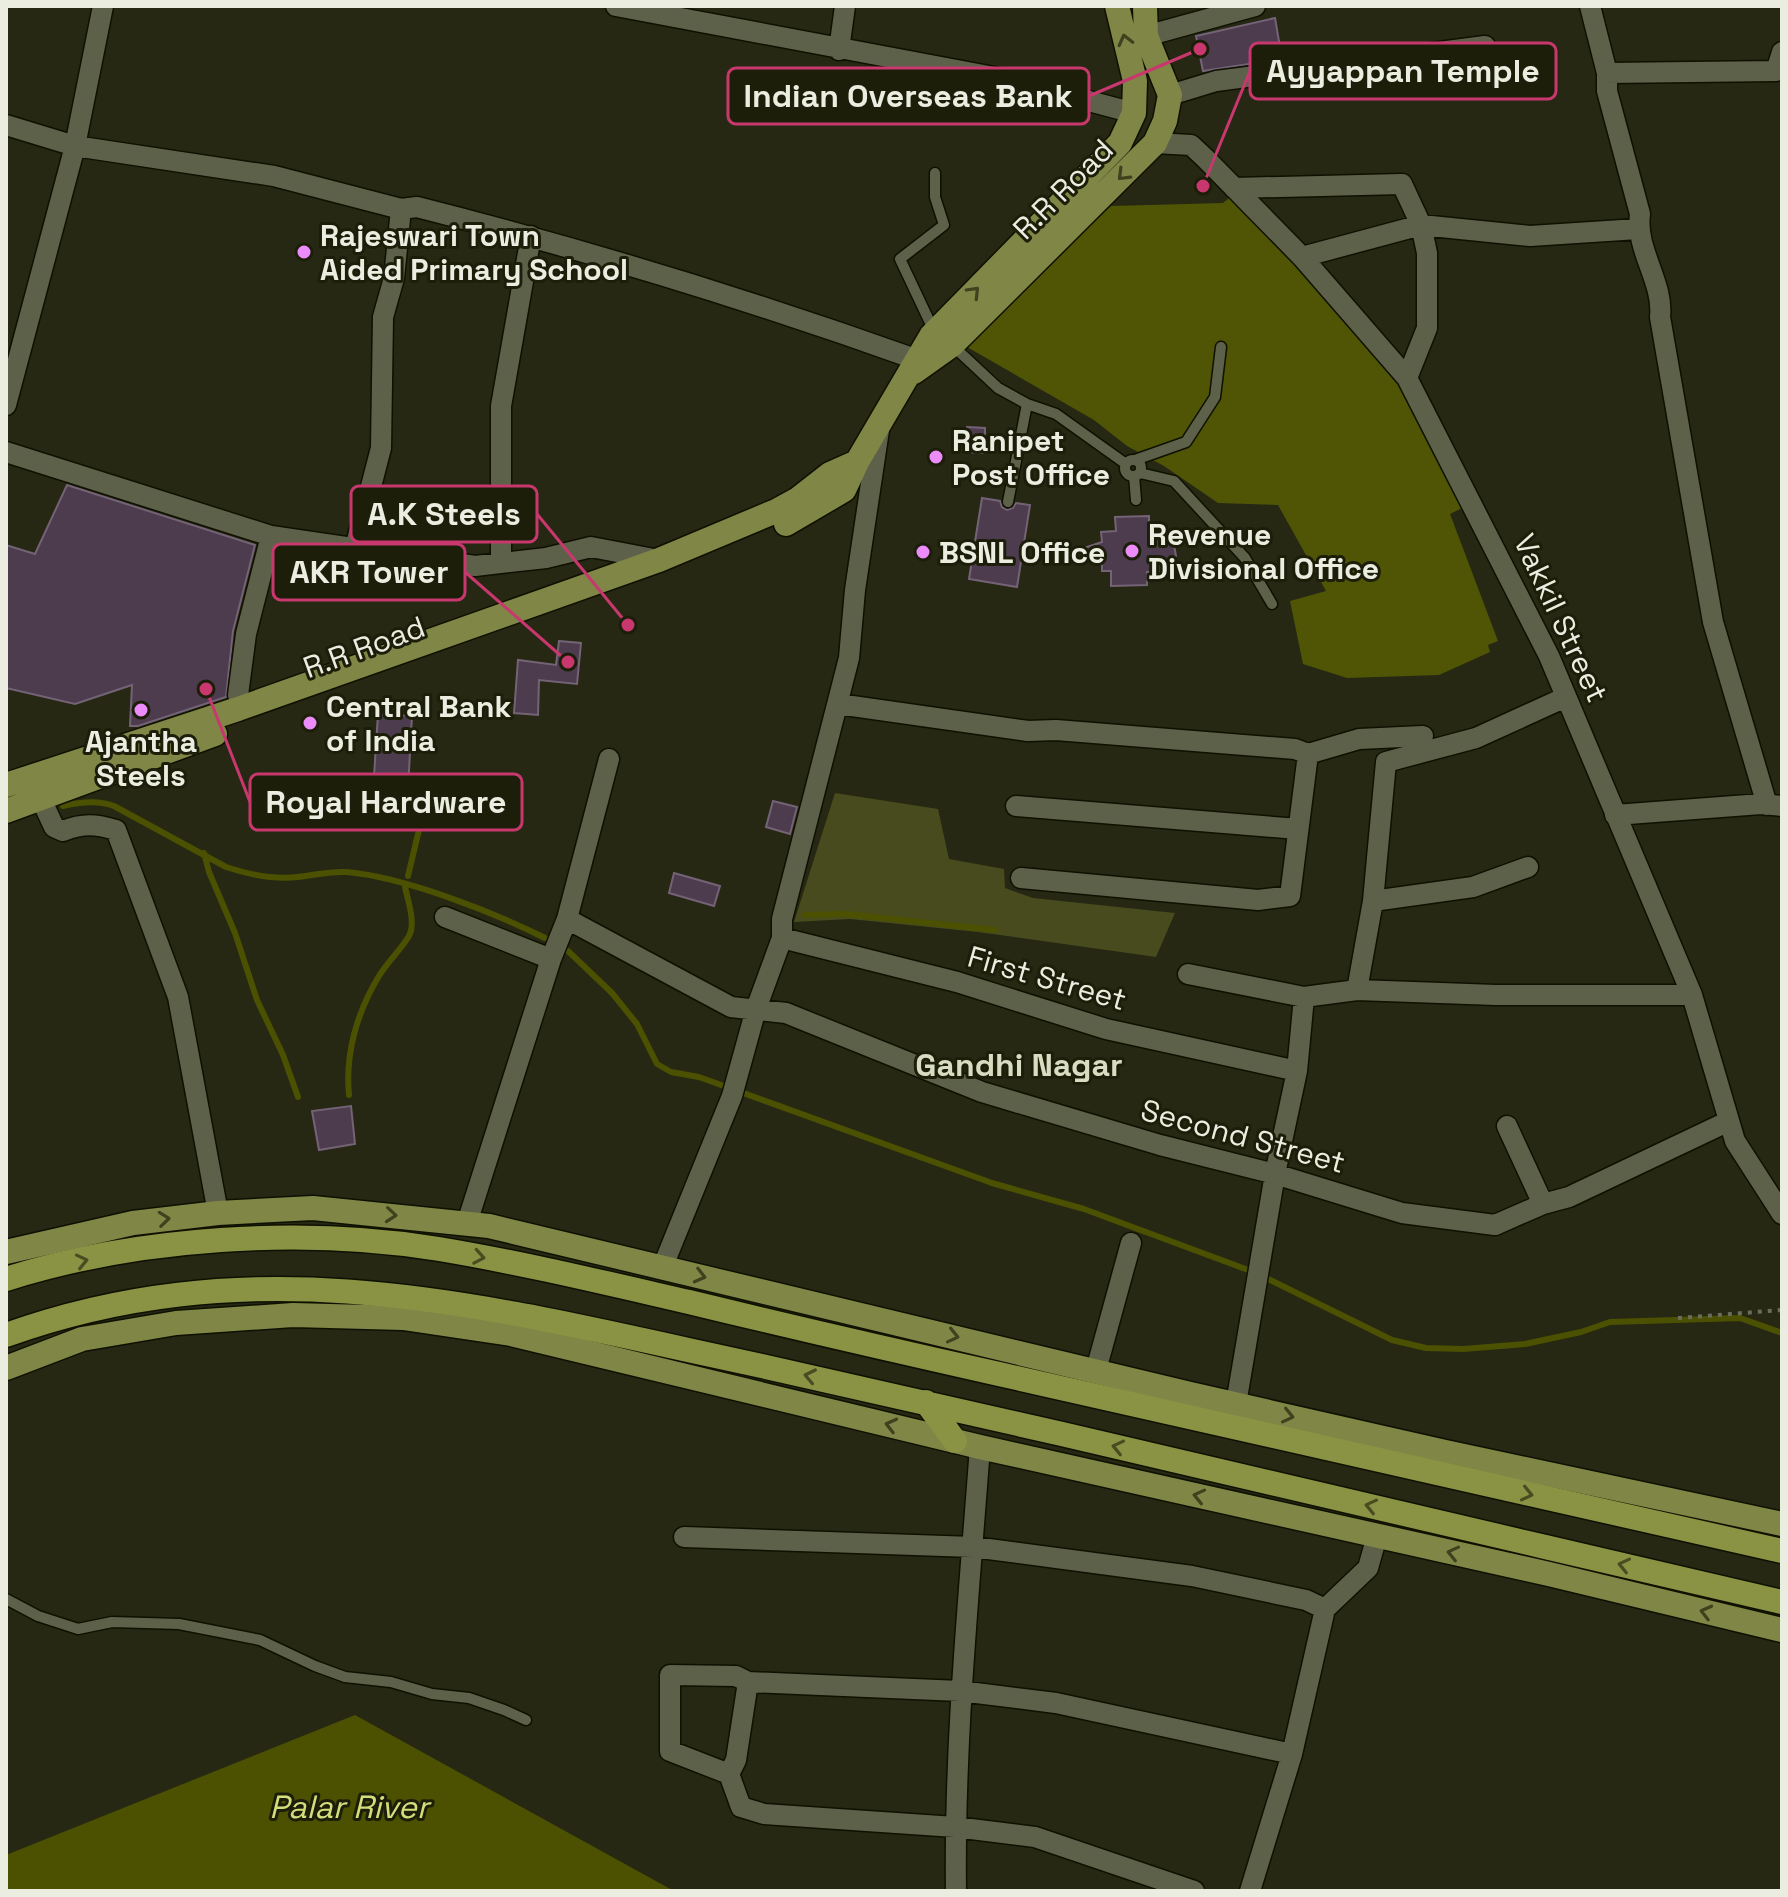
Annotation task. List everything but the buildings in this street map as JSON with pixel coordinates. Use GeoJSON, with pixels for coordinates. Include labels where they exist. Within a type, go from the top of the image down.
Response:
{"type":"FeatureCollection","features":[{"type":"Feature","properties":{"kind":"highway"},"geometry":{"type":"LineString","coordinates":[[6,1279],[172,1244],[295,1237],[435,1249],[546,1269],[1782,1551]]}},
{"type":"Feature","properties":{"kind":"highway"},"geometry":{"type":"LineString","coordinates":[[6,1335],[50,1319],[143,1298],[231,1289],[323,1288],[470,1305],[554,1320],[926,1402],[1782,1602]]}},
{"type":"Feature","properties":{"kind":"highway"},"geometry":{"type":"LineString","coordinates":[[926,1402],[955,1441]]}},
{"type":"Feature","properties":{"kind":"main road","name":"R.R Road"},"geometry":{"type":"LineString","coordinates":[[943,339],[1120,143],[1134,113],[1135,81],[1117,6]]}},
{"type":"Feature","properties":{"kind":"main road"},"geometry":{"type":"LineString","coordinates":[[1145,6],[1146,36],[1170,95]]}},
{"type":"Feature","properties":{"kind":"main road","name":"R.R Road"},"geometry":{"type":"LineString","coordinates":[[6,811],[254,719],[689,565],[765,534],[844,490],[857,462],[913,368],[1155,143],[1165,121],[1170,95]]}},
{"type":"Feature","properties":{"kind":"main road","name":"R.R Road"},"geometry":{"type":"LineString","coordinates":[[6,785],[238,709],[659,560],[776,511],[798,499],[830,474],[857,462]]}},
{"type":"Feature","properties":{"kind":"main road"},"geometry":{"type":"LineString","coordinates":[[6,1252],[133,1223],[218,1213],[313,1208],[467,1223],[533,1235],[1461,1456],[1782,1524]]}},
{"type":"Feature","properties":{"kind":"main road"},"geometry":{"type":"LineString","coordinates":[[6,1368],[82,1339],[176,1323],[293,1315],[403,1318],[511,1334],[980,1447],[1782,1630]]}},
{"type":"Feature","properties":{"kind":"street"},"geometry":{"type":"LineString","coordinates":[[6,405],[75,146],[103,6]]}},
{"type":"Feature","properties":{"kind":"street"},"geometry":{"type":"LineString","coordinates":[[616,6],[1010,80],[1134,113]]}},
{"type":"Feature","properties":{"kind":"street"},"geometry":{"type":"LineString","coordinates":[[839,50],[845,6]]}},
{"type":"Feature","properties":{"kind":"street"},"geometry":{"type":"LineString","coordinates":[[1146,36],[1255,6]]}},
{"type":"Feature","properties":{"kind":"street"},"geometry":{"type":"LineString","coordinates":[[1590,6],[1607,73],[1607,91],[1640,214],[1638,229],[1662,303],[1660,317],[1713,622],[1775,806],[1615,815]]}},
{"type":"Feature","properties":{"kind":"street"},"geometry":{"type":"LineString","coordinates":[[1170,95],[1216,81],[1485,46]]}},
{"type":"Feature","properties":{"kind":"street"},"geometry":{"type":"LineString","coordinates":[[1607,73],[1776,71],[1782,52]]}},
{"type":"Feature","properties":{"kind":"street"},"geometry":{"type":"LineString","coordinates":[[6,125],[75,146],[274,176],[401,209],[417,207],[531,236],[782,312],[913,368]]}},
{"type":"Feature","properties":{"kind":"street","name":"Vakkil Street"},"geometry":{"type":"LineString","coordinates":[[1155,143],[1191,145],[1302,257],[1407,378],[1549,656],[1692,995],[1735,1141],[1782,1214]]}},
{"type":"Feature","properties":{"kind":"street"},"geometry":{"type":"LineString","coordinates":[[1234,188],[1402,184],[1421,225],[1427,253],[1427,328],[1407,378]]}},
{"type":"Feature","properties":{"kind":"street"},"geometry":{"type":"LineString","coordinates":[[355,548],[381,448],[383,317],[394,278],[401,209]]}},
{"type":"Feature","properties":{"kind":"street"},"geometry":{"type":"LineString","coordinates":[[1302,257],[1421,225],[1530,236],[1638,229]]}},
{"type":"Feature","properties":{"kind":"street"},"geometry":{"type":"LineString","coordinates":[[501,563],[501,406],[531,236]]}},
{"type":"Feature","properties":{"kind":"street"},"geometry":{"type":"LineString","coordinates":[[663,1266],[736,1085],[756,1009],[782,938],[782,919],[849,658],[855,590],[880,422]]}},
{"type":"Feature","properties":{"kind":"street"},"geometry":{"type":"LineString","coordinates":[[6,452],[271,536],[475,566],[546,558],[591,547],[659,560]]}},
{"type":"Feature","properties":{"kind":"street"},"geometry":{"type":"LineString","coordinates":[[238,695],[246,634],[271,536]]}},
{"type":"Feature","properties":{"kind":"street"},"geometry":{"type":"LineString","coordinates":[[1357,990],[1373,901],[1386,762],[1476,738],[1566,697]]}},
{"type":"Feature","properties":{"kind":"street"},"geometry":{"type":"LineString","coordinates":[[838,704],[1028,731],[1056,730],[1295,749],[1308,754],[1359,739],[1423,736]]}},
{"type":"Feature","properties":{"kind":"street"},"geometry":{"type":"LineString","coordinates":[[1021,878],[1258,900],[1290,896],[1308,754]]}},
{"type":"Feature","properties":{"kind":"street"},"geometry":{"type":"LineString","coordinates":[[467,1223],[551,959],[567,919],[609,759]]}},
{"type":"Feature","properties":{"kind":"street"},"geometry":{"type":"LineString","coordinates":[[41,799],[54,827],[63,831],[79,825],[96,824],[116,830],[178,997],[218,1213]]}},
{"type":"Feature","properties":{"kind":"street"},"geometry":{"type":"LineString","coordinates":[[1016,806],[1298,829]]}},
{"type":"Feature","properties":{"kind":"street"},"geometry":{"type":"LineString","coordinates":[[1373,901],[1473,887],[1528,867]]}},
{"type":"Feature","properties":{"kind":"street"},"geometry":{"type":"LineString","coordinates":[[445,917],[551,959]]}},
{"type":"Feature","properties":{"kind":"street","name":"Second Street"},"geometry":{"type":"LineString","coordinates":[[567,919],[731,1007],[786,1013],[982,1092],[1402,1213],[1495,1225],[1543,1204],[1569,1197],[1729,1121]]}},
{"type":"Feature","properties":{"kind":"street","name":"First Street"},"geometry":{"type":"LineString","coordinates":[[782,938],[957,982],[1106,1029],[1297,1071]]}},
{"type":"Feature","properties":{"kind":"street"},"geometry":{"type":"LineString","coordinates":[[1188,974],[1304,997],[1357,990],[1496,995],[1692,995]]}},
{"type":"Feature","properties":{"kind":"street"},"geometry":{"type":"LineString","coordinates":[[1236,1404],[1275,1174],[1297,1071],[1304,997]]}},
{"type":"Feature","properties":{"kind":"street"},"geometry":{"type":"LineString","coordinates":[[1507,1126],[1543,1204]]}},
{"type":"Feature","properties":{"kind":"street"},"geometry":{"type":"LineString","coordinates":[[1096,1370],[1131,1243]]}},
{"type":"Feature","properties":{"kind":"street"},"geometry":{"type":"LineString","coordinates":[[956,1891],[960,1691],[980,1447]]}},
{"type":"Feature","properties":{"kind":"street"},"geometry":{"type":"LineString","coordinates":[[1250,1891],[1292,1754],[1325,1609],[1368,1568],[1377,1536]]}},
{"type":"Feature","properties":{"kind":"street"},"geometry":{"type":"LineString","coordinates":[[684,1537],[973,1547],[1192,1576],[1306,1600],[1325,1609]]}},
{"type":"Feature","properties":{"kind":"street"},"geometry":{"type":"LineString","coordinates":[[729,1774],[670,1751],[670,1675],[736,1676],[748,1682],[960,1691],[1056,1703],[1292,1754]]}},
{"type":"Feature","properties":{"kind":"street"},"geometry":{"type":"LineString","coordinates":[[748,1682],[736,1760],[729,1774],[741,1807],[764,1814],[955,1827],[1035,1837],[1194,1891]]}},
{"type":"Feature","properties":{"kind":"lane"},"geometry":{"type":"LineString","coordinates":[[935,173],[935,197],[944,225],[900,259],[943,339],[998,388],[1027,404],[1056,414],[1131,462]]}},
{"type":"Feature","properties":{"kind":"lane"},"geometry":{"type":"LineString","coordinates":[[1131,462],[1186,442],[1215,397],[1221,347]]}},
{"type":"Feature","properties":{"kind":"lane"},"geometry":{"type":"LineString","coordinates":[[1008,502],[1027,404]]}},
{"type":"Feature","properties":{"kind":"lane"},"geometry":{"type":"LineString","coordinates":[[1131,462],[1127,473],[1174,481],[1245,558],[1272,604]]}},
{"type":"Feature","properties":{"kind":"lane"},"geometry":{"type":"LineString","coordinates":[[1136,500],[1137,474]]}},
{"type":"Feature","properties":{"kind":"lane"},"geometry":{"type":"LineString","coordinates":[[6,1599],[38,1616],[78,1629],[112,1622],[179,1624],[260,1640],[345,1677],[391,1682],[432,1694],[469,1698],[526,1720]]}},
{"type":"Feature","properties":{"kind":"path"},"geometry":{"type":"LineString","coordinates":[[1678,1318],[1782,1310]]}},
{"type":"Feature","properties":{"kind":"shaded area"},"geometry":{"type":"Polygon","coordinates":[[[1236,192],[1324,287],[1417,406],[1462,508],[1450,514],[1498,641],[1488,645],[1490,652],[1439,675],[1347,678],[1303,664],[1290,601],[1326,591],[1278,505],[1218,503],[1164,466],[1127,446],[1094,420],[967,347],[973,341],[972,333],[1111,206],[1223,203],[1236,192]]]}},
{"type":"Feature","properties":{"kind":"shaded area"},"geometry":{"type":"Polygon","coordinates":[[[835,793],[938,809],[949,859],[1004,869],[1005,888],[1033,898],[1175,913],[1156,957],[978,932],[850,919],[794,922],[835,793]]]}},
{"type":"Feature","properties":{"kind":"water","name":"Palar River"},"geometry":{"type":"Polygon","coordinates":[[[355,1715],[674,1891],[6,1891],[6,1855],[355,1715]]]}},
{"type":"Feature","properties":{"kind":"waterway"},"geometry":{"type":"LineString","coordinates":[[63,806],[89,802],[114,806],[226,867],[244,872],[280,878],[341,872],[370,875],[448,897],[545,938]]}},
{"type":"Feature","properties":{"kind":"waterway"},"geometry":{"type":"LineString","coordinates":[[408,876],[422,817]]}},
{"type":"Feature","properties":{"kind":"waterway"},"geometry":{"type":"LineString","coordinates":[[204,853],[257,1000],[283,1055],[298,1097]]}},
{"type":"Feature","properties":{"kind":"waterway"},"geometry":{"type":"LineString","coordinates":[[349,1095],[351,1049],[364,1004],[379,976],[411,931],[411,912],[405,887]]}},
{"type":"Feature","properties":{"kind":"waterway"},"geometry":{"type":"LineString","coordinates":[[805,915],[845,914],[995,930]]}},
{"type":"Feature","properties":{"kind":"waterway"},"geometry":{"type":"LineString","coordinates":[[568,951],[612,993],[637,1024],[657,1064],[671,1072],[699,1077],[992,1183],[1084,1209],[1251,1271]]}},
{"type":"Feature","properties":{"kind":"waterway"},"geometry":{"type":"LineString","coordinates":[[1266,1278],[1392,1340],[1426,1348],[1463,1349],[1525,1344],[1581,1332],[1610,1322],[1740,1318],[1782,1333]]}},
{"type":"Feature","properties":{"kind":"place","name":"Indian Overseas Bank"},"geometry":{"type":"Point","coordinates":[1200,49]}},
{"type":"Feature","properties":{"kind":"place","name":"Ayyappan Temple"},"geometry":{"type":"Point","coordinates":[1203,186]}},
{"type":"Feature","properties":{"kind":"place","name":"Rajeswari Town Aided Primary School"},"geometry":{"type":"Point","coordinates":[304,252]}},
{"type":"Feature","properties":{"kind":"place","name":"Ranipet Post Office"},"geometry":{"type":"Point","coordinates":[936,457]}},
{"type":"Feature","properties":{"kind":"place","name":"Revenue Divisional Office"},"geometry":{"type":"Point","coordinates":[1132,551]}},
{"type":"Feature","properties":{"kind":"place","name":"BSNL Office"},"geometry":{"type":"Point","coordinates":[923,552]}},
{"type":"Feature","properties":{"kind":"place","name":"A.K Steels"},"geometry":{"type":"Point","coordinates":[628,625]}},
{"type":"Feature","properties":{"kind":"place","name":"AKR Tower"},"geometry":{"type":"Point","coordinates":[568,662]}},
{"type":"Feature","properties":{"kind":"place","name":"Royal Hardware"},"geometry":{"type":"Point","coordinates":[206,689]}},
{"type":"Feature","properties":{"kind":"place","name":"Ajantha Steels"},"geometry":{"type":"Point","coordinates":[141,710]}},
{"type":"Feature","properties":{"kind":"place","name":"Central Bank of India"},"geometry":{"type":"Point","coordinates":[310,723]}},
{"type":"Feature","properties":{"kind":"district","name":"Gandhi Nagar"},"geometry":{"type":"Point","coordinates":[1019,1065]}}]}
